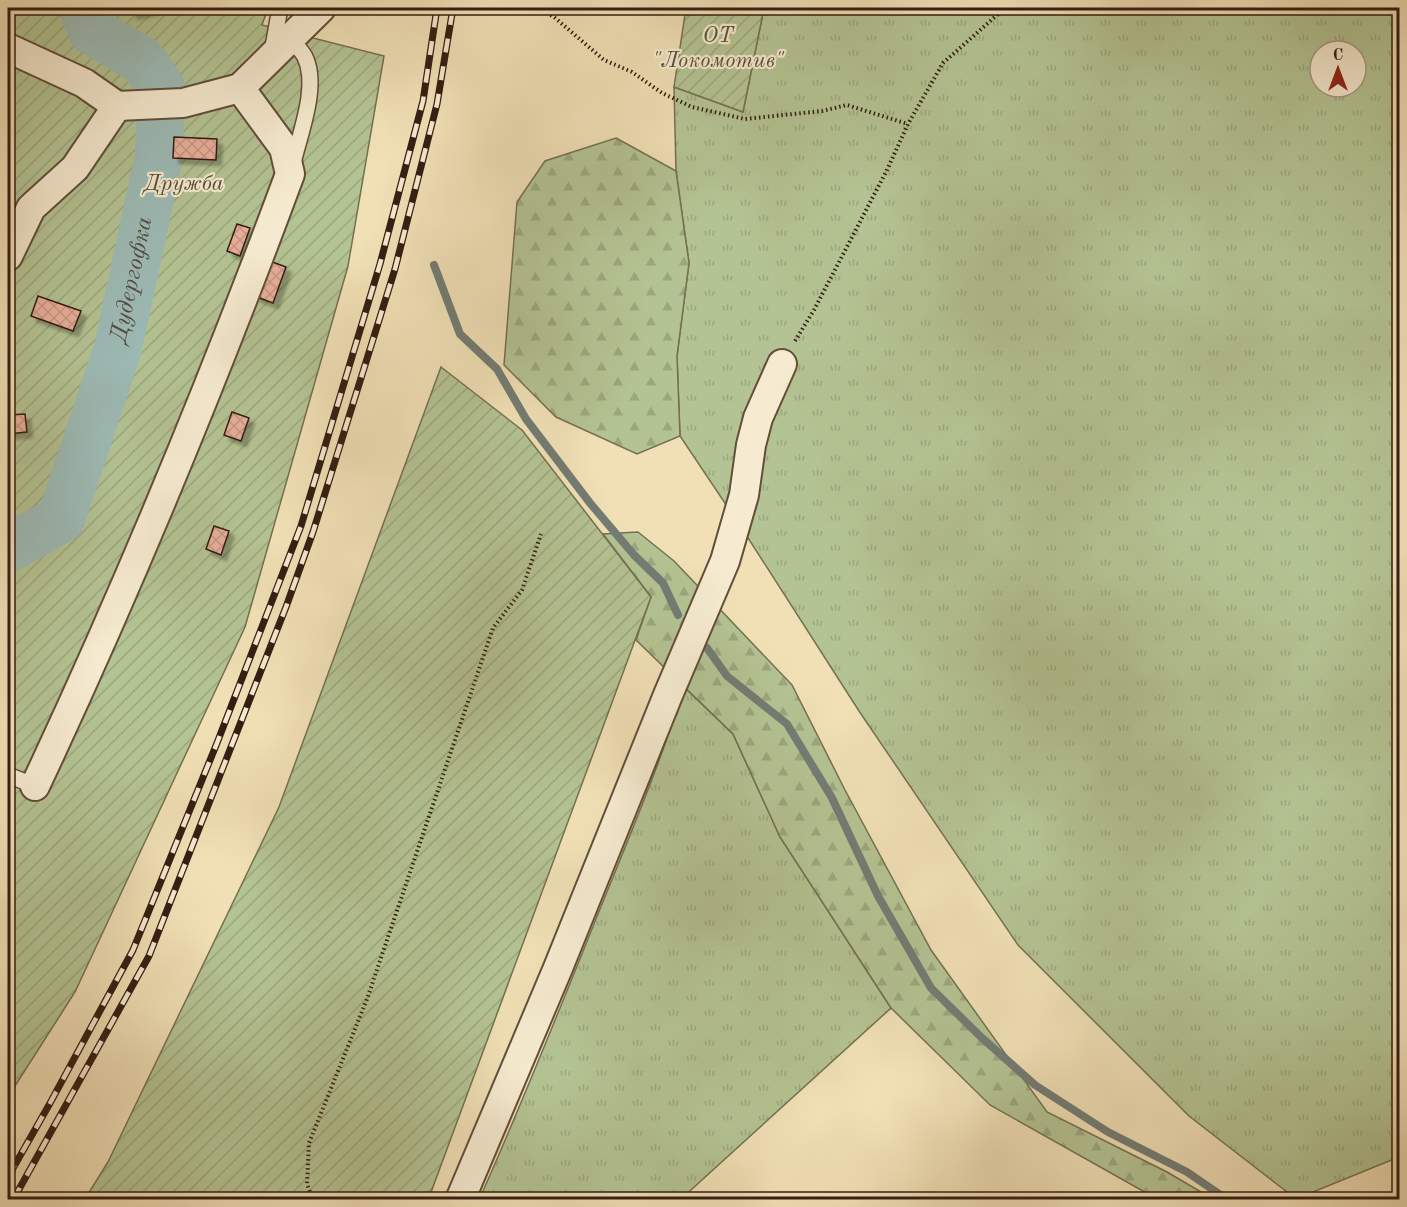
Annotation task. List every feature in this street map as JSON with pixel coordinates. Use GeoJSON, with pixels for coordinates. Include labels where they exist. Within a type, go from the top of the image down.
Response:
{"type":"FeatureCollection","features":[{"type":"Feature","properties":{"kind":"street"},"geometry":{"type":"LineString","coordinates":[[8,48],[126,105],[183,103],[240,88],[321,8]]}},
{"type":"Feature","properties":{"kind":"street"},"geometry":{"type":"LineString","coordinates":[[35,786],[90,669],[176,468],[290,174],[284,148],[240,88]]}},
{"type":"Feature","properties":{"kind":"street"},"geometry":{"type":"LineString","coordinates":[[8,256],[19,203],[75,168],[126,105]]}},
{"type":"Feature","properties":{"kind":"street"},"geometry":{"type":"LineString","coordinates":[[460,1200],[725,561],[744,495],[751,445],[758,418],[782,364]]}},
{"type":"Feature","properties":{"kind":"lane"},"geometry":{"type":"LineString","coordinates":[[271,58],[280,8]]}},
{"type":"Feature","properties":{"kind":"lane"},"geometry":{"type":"LineString","coordinates":[[290,174],[309,97],[309,70],[304,56],[291,38]]}},
{"type":"Feature","properties":{"kind":"lane"},"geometry":{"type":"LineString","coordinates":[[8,776],[35,786]]}},
{"type":"Feature","properties":{"kind":"path"},"geometry":{"type":"LineString","coordinates":[[539,8],[554,17],[604,60],[632,72],[662,93],[692,107],[745,119],[822,111],[847,105],[908,124]]}},
{"type":"Feature","properties":{"kind":"path"},"geometry":{"type":"LineString","coordinates":[[782,364],[814,310],[887,170],[908,124],[943,63],[1005,8]]}},
{"type":"Feature","properties":{"kind":"path"},"geometry":{"type":"LineString","coordinates":[[313,1200],[307,1185],[309,1143],[367,999],[493,628],[522,590],[541,534]]}},
{"type":"Feature","properties":{"kind":"green space","name":"Дружба"},"geometry":{"type":"Polygon","coordinates":[[[8,8],[268,8],[262,25],[384,56],[348,266],[245,627],[75,992],[8,1097],[8,8]]]}},
{"type":"Feature","properties":{"kind":"green space","name":"ОТ \"Локомотив\""},"geometry":{"type":"Polygon","coordinates":[[[686,8],[764,8],[743,112],[674,87],[686,8]]]}},
{"type":"Feature","properties":{"kind":"green space"},"geometry":{"type":"Polygon","coordinates":[[[764,8],[1399,8],[1399,1157],[1296,1199],[1189,1116],[1018,945],[859,711],[680,436],[677,356],[689,263],[676,171],[674,87],[743,112],[764,8]]]}},
{"type":"Feature","properties":{"kind":"green space"},"geometry":{"type":"Polygon","coordinates":[[[616,138],[676,171],[689,263],[677,356],[680,436],[637,454],[556,417],[504,365],[517,202],[545,161],[616,138]]]}},
{"type":"Feature","properties":{"kind":"green space"},"geometry":{"type":"Polygon","coordinates":[[[441,367],[522,430],[651,597],[428,1200],[85,1199],[108,1162],[279,807],[441,367]]]}},
{"type":"Feature","properties":{"kind":"green space"},"geometry":{"type":"Polygon","coordinates":[[[638,532],[674,561],[792,685],[845,790],[931,950],[1047,1112],[1167,1172],[1213,1199],[1157,1199],[990,1105],[891,1008],[780,837],[733,734],[636,640],[651,597],[603,534],[638,532]]]}},
{"type":"Feature","properties":{"kind":"green space"},"geometry":{"type":"Polygon","coordinates":[[[684,687],[733,734],[780,837],[891,1008],[681,1199],[479,1200],[511,1128],[634,826],[684,687]]]}},
{"type":"Feature","properties":{"kind":"building"},"geometry":{"type":"Polygon","coordinates":[[[130,8],[152,8],[153,9],[132,14],[130,8]]]}},
{"type":"Feature","properties":{"kind":"building"},"geometry":{"type":"Polygon","coordinates":[[[174,137],[217,139],[216,160],[173,158],[174,137]]]}},
{"type":"Feature","properties":{"kind":"building"},"geometry":{"type":"Polygon","coordinates":[[[237,224],[250,228],[240,256],[227,251],[237,224]]]}},
{"type":"Feature","properties":{"kind":"building"},"geometry":{"type":"Polygon","coordinates":[[[267,260],[286,267],[273,303],[254,296],[267,260]]]}},
{"type":"Feature","properties":{"kind":"building"},"geometry":{"type":"Polygon","coordinates":[[[38,296],[81,311],[73,331],[31,316],[38,296]]]}},
{"type":"Feature","properties":{"kind":"building"},"geometry":{"type":"Polygon","coordinates":[[[232,412],[249,418],[241,441],[224,435],[232,412]]]}},
{"type":"Feature","properties":{"kind":"building"},"geometry":{"type":"Polygon","coordinates":[[[25,414],[27,432],[8,434],[8,415],[25,414]]]}},
{"type":"Feature","properties":{"kind":"building"},"geometry":{"type":"Polygon","coordinates":[[[214,526],[229,531],[221,555],[206,549],[214,526]]]}},
{"type":"Feature","properties":{"kind":"waterway","name":"Дудергофка"},"geometry":{"type":"LineString","coordinates":[[8,546],[13,546],[61,519],[118,348],[159,156],[161,87],[142,60],[92,31],[83,8]]}},
{"type":"Feature","properties":{"kind":"waterway"},"geometry":{"type":"LineString","coordinates":[[434,265],[460,334],[497,369],[526,419],[590,503],[634,555],[663,583],[678,615]]}},
{"type":"Feature","properties":{"kind":"waterway"},"geometry":{"type":"LineString","coordinates":[[707,648],[727,676],[787,724],[832,798],[878,896],[931,988],[1035,1085],[1108,1132],[1187,1172],[1228,1200]]}},
{"type":"Feature","properties":{"kind":"railway"},"geometry":{"type":"LineString","coordinates":[[8,1177],[133,950],[217,743],[301,526],[380,264],[423,101],[437,8]]}},
{"type":"Feature","properties":{"kind":"railway"},"geometry":{"type":"LineString","coordinates":[[13,1200],[149,956],[286,607],[313,532],[395,269],[437,104],[453,8]]}}]}
